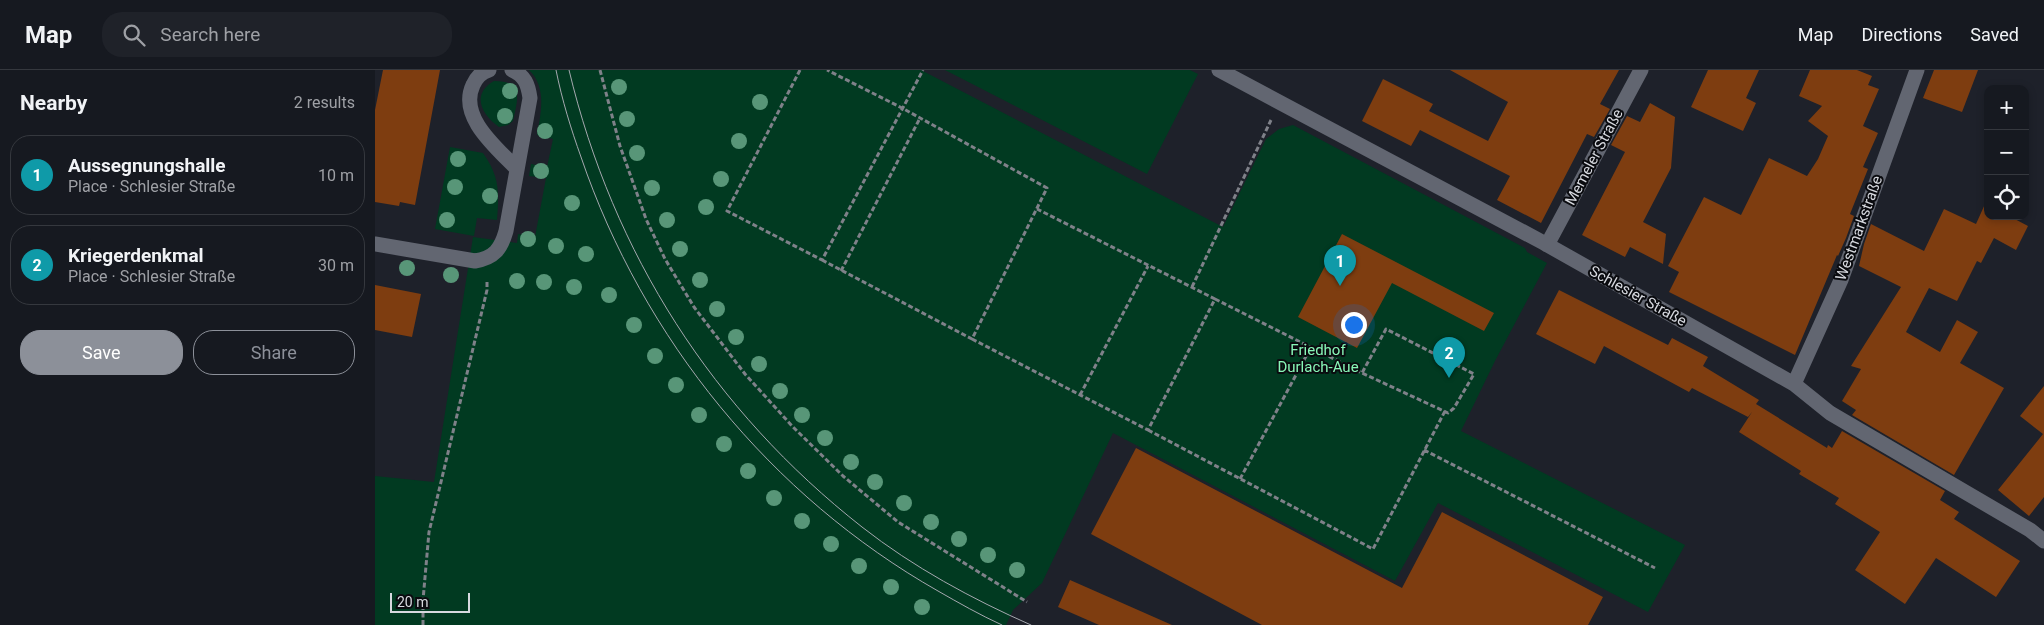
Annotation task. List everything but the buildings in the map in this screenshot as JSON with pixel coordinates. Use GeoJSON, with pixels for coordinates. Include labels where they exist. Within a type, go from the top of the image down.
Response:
{"type":"FeatureCollection","features":[{"type":"Feature","properties":{"kind":"street"},"geometry":{"type":"LineString","coordinates":[[489,70],[475,79],[469,92],[470,104],[480,129],[517,168]]}},
{"type":"Feature","properties":{"kind":"street"},"geometry":{"type":"LineString","coordinates":[[375,244],[475,261],[485,260],[496,254],[503,244],[530,98],[528,86],[522,75],[512,70]]}},
{"type":"Feature","properties":{"kind":"street","name":"Schlesier Straße"},"geometry":{"type":"LineString","coordinates":[[1219,70],[1547,245],[1795,384],[1830,413],[2030,530],[2044,542]]}},
{"type":"Feature","properties":{"kind":"street","name":"Memeler Straße"},"geometry":{"type":"LineString","coordinates":[[1547,245],[1641,70]]}},
{"type":"Feature","properties":{"kind":"street","name":"Westmarkstraße"},"geometry":{"type":"LineString","coordinates":[[1795,384],[1841,280],[1917,70]]}},
{"type":"Feature","properties":{"kind":"path"},"geometry":{"type":"LineString","coordinates":[[600,70],[620,146],[646,219],[657,243],[694,307],[745,374],[793,427],[836,469],[898,522],[1027,602]]}},
{"type":"Feature","properties":{"kind":"path"},"geometry":{"type":"LineString","coordinates":[[800,70],[727,211],[1373,549],[1445,411]]}},
{"type":"Feature","properties":{"kind":"path"},"geometry":{"type":"LineString","coordinates":[[827,70],[903,108],[1047,188],[972,339]]}},
{"type":"Feature","properties":{"kind":"path"},"geometry":{"type":"LineString","coordinates":[[822,260],[923,70]]}},
{"type":"Feature","properties":{"kind":"path"},"geometry":{"type":"LineString","coordinates":[[1192,287],[1279,102]]}},
{"type":"Feature","properties":{"kind":"path"},"geometry":{"type":"LineString","coordinates":[[841,270],[921,118]]}},
{"type":"Feature","properties":{"kind":"path"},"geometry":{"type":"LineString","coordinates":[[1037,209],[1362,373],[1448,413],[1454,408],[1474,374],[1385,329],[1362,373]]}},
{"type":"Feature","properties":{"kind":"path"},"geometry":{"type":"LineString","coordinates":[[423,625],[423,600],[429,532],[487,290],[485,260]]}},
{"type":"Feature","properties":{"kind":"path"},"geometry":{"type":"LineString","coordinates":[[1080,395],[1148,266]]}},
{"type":"Feature","properties":{"kind":"path"},"geometry":{"type":"LineString","coordinates":[[1148,430],[1215,299]]}},
{"type":"Feature","properties":{"kind":"path"},"geometry":{"type":"LineString","coordinates":[[1240,479],[1311,347]]}},
{"type":"Feature","properties":{"kind":"path"},"geometry":{"type":"LineString","coordinates":[[1425,450],[1655,568]]}},
{"type":"Feature","properties":{"kind":"green space","name":"Friedhof Durlach-Aue"},"geometry":{"type":"Polygon","coordinates":[[[529,70],[921,70],[1223,227],[1266,139],[1279,129],[1293,125],[1525,248],[1527,252],[1547,263],[1495,361],[1461,431],[1685,545],[1648,612],[1438,503],[1395,581],[1113,433],[1042,583],[1013,610],[1006,625],[375,625],[375,476],[434,482],[473,237],[517,243],[518,234],[535,237],[546,178],[529,176],[531,164],[547,167],[553,139],[537,135],[541,109],[540,92],[535,77],[529,70]]]}},
{"type":"Feature","properties":{"kind":"green space"},"geometry":{"type":"Polygon","coordinates":[[[945,70],[1190,70],[1198,74],[1147,174],[945,70]]]}},
{"type":"Feature","properties":{"kind":"green space"},"geometry":{"type":"Polygon","coordinates":[[[494,81],[510,84],[517,92],[513,121],[508,125],[499,127],[487,116],[481,104],[483,92],[494,81]]]}},
{"type":"Feature","properties":{"kind":"green space"},"geometry":{"type":"Polygon","coordinates":[[[450,147],[483,153],[495,177],[498,193],[497,220],[477,218],[474,236],[435,229],[450,147]]]}},
{"type":"Feature","properties":{"kind":"tram line"},"geometry":{"type":"LineString","coordinates":[[556,70],[574,136],[607,224],[639,288],[677,349],[720,407],[768,460],[820,509],[877,553],[938,591],[1002,625]]}},
{"type":"Feature","properties":{"kind":"tram line"},"geometry":{"type":"LineString","coordinates":[[569,70],[588,138],[612,203],[642,265],[676,324],[715,380],[760,432],[808,481],[881,542],[943,581],[1031,625]]}},
{"type":"Feature","properties":{"kind":"place","name":"Aussegnungshalle"},"geometry":{"type":"Point","coordinates":[1340,286]}},
{"type":"Feature","properties":{"kind":"place","name":"Kriegerdenkmal"},"geometry":{"type":"Point","coordinates":[1449,378]}}]}
